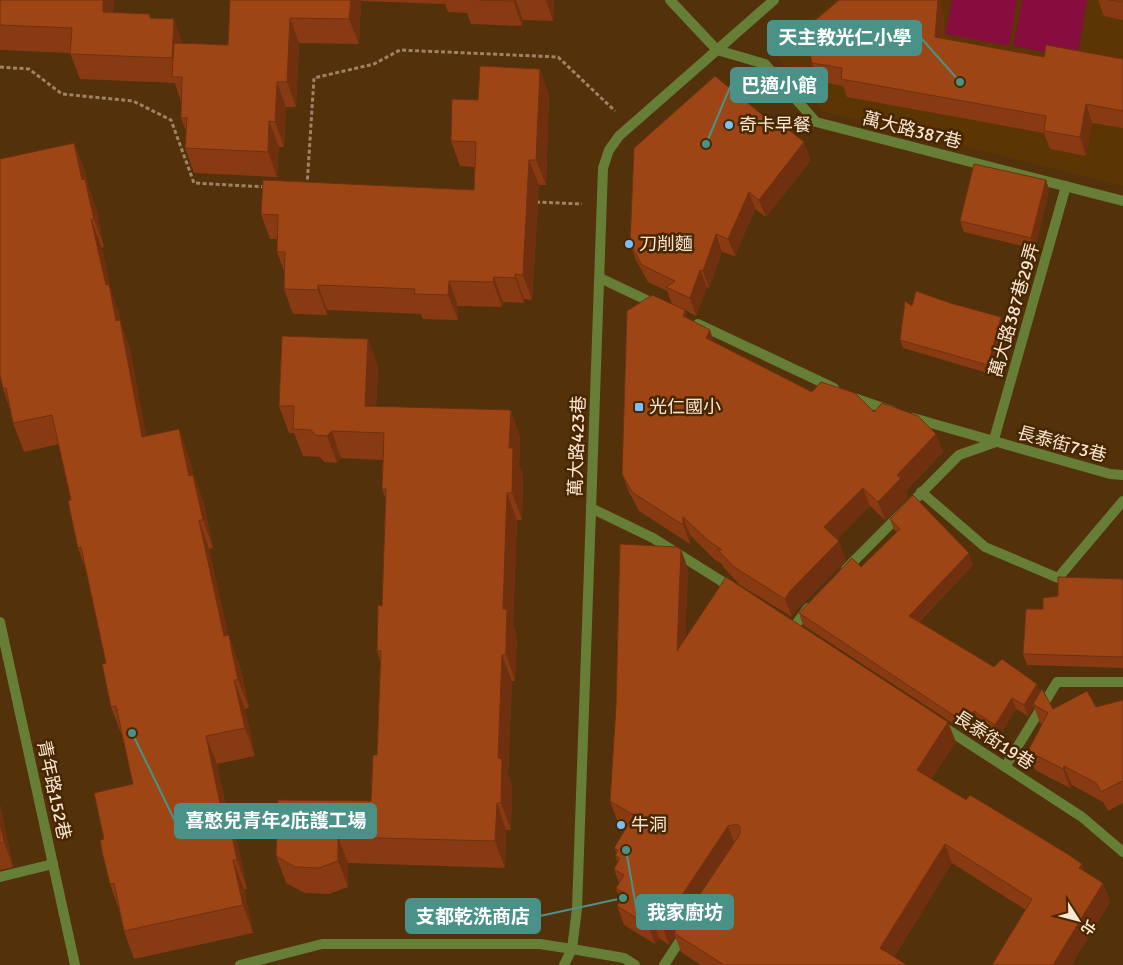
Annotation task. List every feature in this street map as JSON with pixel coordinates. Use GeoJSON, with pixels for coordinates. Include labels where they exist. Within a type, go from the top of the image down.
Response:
{"type":"FeatureCollection","features":[{"type":"Feature","properties":{"kind":"street"},"geometry":{"type":"LineString","coordinates":[[670,0],[718,50]]}},
{"type":"Feature","properties":{"kind":"street","name":"萬大路423巷"},"geometry":{"type":"LineString","coordinates":[[564,965],[572,949],[577,909],[603,168],[609,150],[618,136],[774,0]]}},
{"type":"Feature","properties":{"kind":"street","name":"萬大路387巷"},"geometry":{"type":"LineString","coordinates":[[718,50],[764,64],[816,122],[1123,201]]}},
{"type":"Feature","properties":{"kind":"street","name":"萬大路387巷29弄"},"geometry":{"type":"LineString","coordinates":[[993,442],[1066,186]]}},
{"type":"Feature","properties":{"kind":"street"},"geometry":{"type":"LineString","coordinates":[[600,278],[671,311]]}},
{"type":"Feature","properties":{"kind":"street","name":"長泰街73巷"},"geometry":{"type":"LineString","coordinates":[[689,320],[859,400],[993,442],[1110,474],[1123,475]]}},
{"type":"Feature","properties":{"kind":"street"},"geometry":{"type":"LineString","coordinates":[[837,578],[920,492],[959,455],[993,442]]}},
{"type":"Feature","properties":{"kind":"street"},"geometry":{"type":"LineString","coordinates":[[920,492],[985,547],[1058,578],[1123,501]]}},
{"type":"Feature","properties":{"kind":"street"},"geometry":{"type":"LineString","coordinates":[[591,508],[653,538],[744,595]]}},
{"type":"Feature","properties":{"kind":"street"},"geometry":{"type":"LineString","coordinates":[[777,616],[798,630],[816,600]]}},
{"type":"Feature","properties":{"kind":"street","name":"青年路152巷"},"geometry":{"type":"LineString","coordinates":[[0,622],[75,965]]}},
{"type":"Feature","properties":{"kind":"street"},"geometry":{"type":"LineString","coordinates":[[1005,767],[1057,682],[1123,682]]}},
{"type":"Feature","properties":{"kind":"street","name":"長泰街19巷"},"geometry":{"type":"LineString","coordinates":[[932,719],[1082,817],[1123,852]]}},
{"type":"Feature","properties":{"kind":"street"},"geometry":{"type":"LineString","coordinates":[[0,877],[54,864]]}},
{"type":"Feature","properties":{"kind":"street"},"geometry":{"type":"LineString","coordinates":[[664,965],[691,924]]}},
{"type":"Feature","properties":{"kind":"street"},"geometry":{"type":"LineString","coordinates":[[240,965],[322,944],[540,944],[572,949],[636,965]]}},
{"type":"Feature","properties":{"kind":"path"},"geometry":{"type":"LineString","coordinates":[[316,190],[307,189],[314,78],[374,64],[400,50],[558,57],[630,125]]}},
{"type":"Feature","properties":{"kind":"path"},"geometry":{"type":"LineString","coordinates":[[0,67],[29,69],[62,94],[133,101],[171,120],[194,183],[269,187]]}},
{"type":"Feature","properties":{"kind":"path"},"geometry":{"type":"LineString","coordinates":[[532,202],[602,205]]}},
{"type":"Feature","properties":{"kind":"shaded area"},"geometry":{"type":"Polygon","coordinates":[[[835,0],[1123,0],[1123,186],[822,111],[774,52],[835,0]]]}},
{"type":"Feature","properties":{"kind":"shaded area"},"geometry":{"type":"Polygon","coordinates":[[[952,0],[1017,0],[1009,46],[945,34],[952,0]]]}},
{"type":"Feature","properties":{"kind":"shaded area"},"geometry":{"type":"Polygon","coordinates":[[[1022,0],[1087,0],[1077,58],[1013,46],[1022,0]]]}},
{"type":"Feature","properties":{"kind":"building"},"geometry":{"type":"Polygon","coordinates":[[[0,0],[103,0],[103,12],[150,14],[150,18],[174,19],[172,58],[70,54],[72,28],[0,25],[0,0]]]}},
{"type":"Feature","properties":{"kind":"building"},"geometry":{"type":"Polygon","coordinates":[[[230,0],[351,0],[349,19],[290,18],[287,82],[277,82],[275,122],[269,121],[268,152],[185,148],[187,118],[181,118],[182,77],[172,77],[174,43],[228,45],[230,0]]]}},
{"type":"Feature","properties":{"kind":"building"},"geometry":{"type":"Polygon","coordinates":[[[479,0],[513,0],[513,1],[479,0]]]}},
{"type":"Feature","properties":{"kind":"building"},"geometry":{"type":"Polygon","coordinates":[[[839,0],[938,0],[935,37],[1044,57],[1046,45],[1123,59],[1123,111],[1086,104],[1080,137],[1044,131],[1046,116],[841,79],[842,68],[812,63],[805,29],[839,0]]]}},
{"type":"Feature","properties":{"kind":"building"},"geometry":{"type":"Polygon","coordinates":[[[480,66],[540,69],[536,160],[529,160],[523,275],[515,274],[515,278],[494,277],[493,282],[449,281],[448,295],[414,294],[415,289],[318,285],[318,290],[284,289],[285,252],[277,252],[278,215],[261,214],[263,180],[474,190],[476,142],[451,141],[452,99],[478,100],[480,66]]]}},
{"type":"Feature","properties":{"kind":"building"},"geometry":{"type":"Polygon","coordinates":[[[715,76],[771,122],[774,118],[804,142],[759,200],[749,192],[728,239],[716,234],[703,271],[700,270],[690,298],[666,287],[675,281],[642,265],[630,243],[634,148],[715,76]]]}},
{"type":"Feature","properties":{"kind":"building"},"geometry":{"type":"Polygon","coordinates":[[[74,143],[82,180],[85,179],[94,219],[91,219],[106,285],[109,284],[116,321],[120,320],[142,437],[179,429],[189,476],[193,475],[203,520],[199,520],[224,636],[229,635],[238,680],[234,680],[245,728],[206,736],[222,813],[227,812],[237,860],[233,860],[243,905],[124,931],[114,883],[110,884],[103,856],[100,840],[104,839],[94,793],[133,784],[116,706],[111,707],[102,664],[106,663],[81,547],[78,548],[74,530],[68,501],[71,500],[52,415],[13,423],[6,388],[3,388],[0,376],[0,159],[74,143]]]}},
{"type":"Feature","properties":{"kind":"building"},"geometry":{"type":"Polygon","coordinates":[[[974,164],[1046,180],[1031,238],[960,221],[974,164]]]}},
{"type":"Feature","properties":{"kind":"building"},"geometry":{"type":"Polygon","coordinates":[[[916,291],[950,303],[1001,317],[988,365],[900,340],[905,301],[912,306],[916,291]]]}},
{"type":"Feature","properties":{"kind":"building"},"geometry":{"type":"Polygon","coordinates":[[[652,295],[685,310],[683,316],[710,330],[706,338],[812,392],[821,382],[855,393],[874,412],[882,403],[918,416],[936,434],[897,475],[901,478],[878,502],[863,488],[824,527],[839,541],[790,591],[785,599],[734,567],[717,549],[722,550],[709,541],[683,517],[683,525],[632,492],[622,474],[627,311],[652,295]]]}},
{"type":"Feature","properties":{"kind":"building"},"geometry":{"type":"Polygon","coordinates":[[[282,336],[368,339],[365,406],[511,410],[509,448],[513,448],[512,493],[507,493],[503,609],[507,609],[506,654],[502,655],[498,758],[502,759],[501,803],[497,803],[495,841],[338,837],[338,861],[319,868],[295,867],[276,856],[278,800],[371,801],[373,755],[377,755],[381,651],[377,651],[378,605],[382,606],[386,489],[382,489],[384,433],[332,431],[327,436],[315,435],[311,430],[293,429],[294,406],[279,406],[282,336]]]}},
{"type":"Feature","properties":{"kind":"building"},"geometry":{"type":"Polygon","coordinates":[[[913,495],[969,553],[909,616],[994,667],[1002,659],[1037,684],[1024,705],[1012,698],[995,725],[974,711],[969,717],[963,712],[959,719],[799,613],[852,558],[861,567],[900,529],[890,519],[913,495]]]}},
{"type":"Feature","properties":{"kind":"building"},"geometry":{"type":"Polygon","coordinates":[[[620,544],[677,547],[681,549],[677,651],[726,577],[948,722],[917,770],[966,800],[970,795],[1066,853],[1082,864],[1079,868],[1103,883],[1053,965],[992,965],[1032,899],[945,844],[880,948],[907,965],[724,965],[674,933],[740,834],[740,827],[737,824],[728,826],[662,925],[652,918],[648,925],[617,906],[625,893],[616,888],[624,875],[614,869],[620,858],[615,856],[618,850],[614,848],[634,815],[610,801],[616,706],[620,544]]]}},
{"type":"Feature","properties":{"kind":"building"},"geometry":{"type":"Polygon","coordinates":[[[1058,577],[1123,579],[1123,657],[1023,654],[1026,609],[1043,609],[1043,598],[1058,596],[1058,577]]]}},
{"type":"Feature","properties":{"kind":"building"},"geometry":{"type":"Polygon","coordinates":[[[1042,689],[1053,709],[1087,691],[1096,707],[1123,700],[1123,782],[1101,792],[1096,783],[1064,766],[1063,769],[1028,751],[1048,713],[1033,704],[1042,689]]]}},
{"type":"Feature","properties":{"kind":"building"},"geometry":{"type":"Polygon","coordinates":[[[0,823],[4,842],[0,843],[0,823]]]}},
{"type":"Feature","properties":{"kind":"place","name":"天主教光仁小學"},"geometry":{"type":"Point","coordinates":[960,82]}},
{"type":"Feature","properties":{"kind":"place","name":"奇卡早餐"},"geometry":{"type":"Point","coordinates":[729,125]}},
{"type":"Feature","properties":{"kind":"place","name":"巴適小館"},"geometry":{"type":"Point","coordinates":[706,144]}},
{"type":"Feature","properties":{"kind":"place","name":"刀削麵"},"geometry":{"type":"Point","coordinates":[629,244]}},
{"type":"Feature","properties":{"kind":"place","name":"光仁國小"},"geometry":{"type":"Point","coordinates":[639,407]}},
{"type":"Feature","properties":{"kind":"place","name":"喜憨兒青年2庇護工場"},"geometry":{"type":"Point","coordinates":[132,733]}},
{"type":"Feature","properties":{"kind":"place","name":"牛洞"},"geometry":{"type":"Point","coordinates":[621,825]}},
{"type":"Feature","properties":{"kind":"place","name":"我家廚坊"},"geometry":{"type":"Point","coordinates":[626,850]}},
{"type":"Feature","properties":{"kind":"place","name":"支都乾洗商店"},"geometry":{"type":"Point","coordinates":[623,898]}}]}
